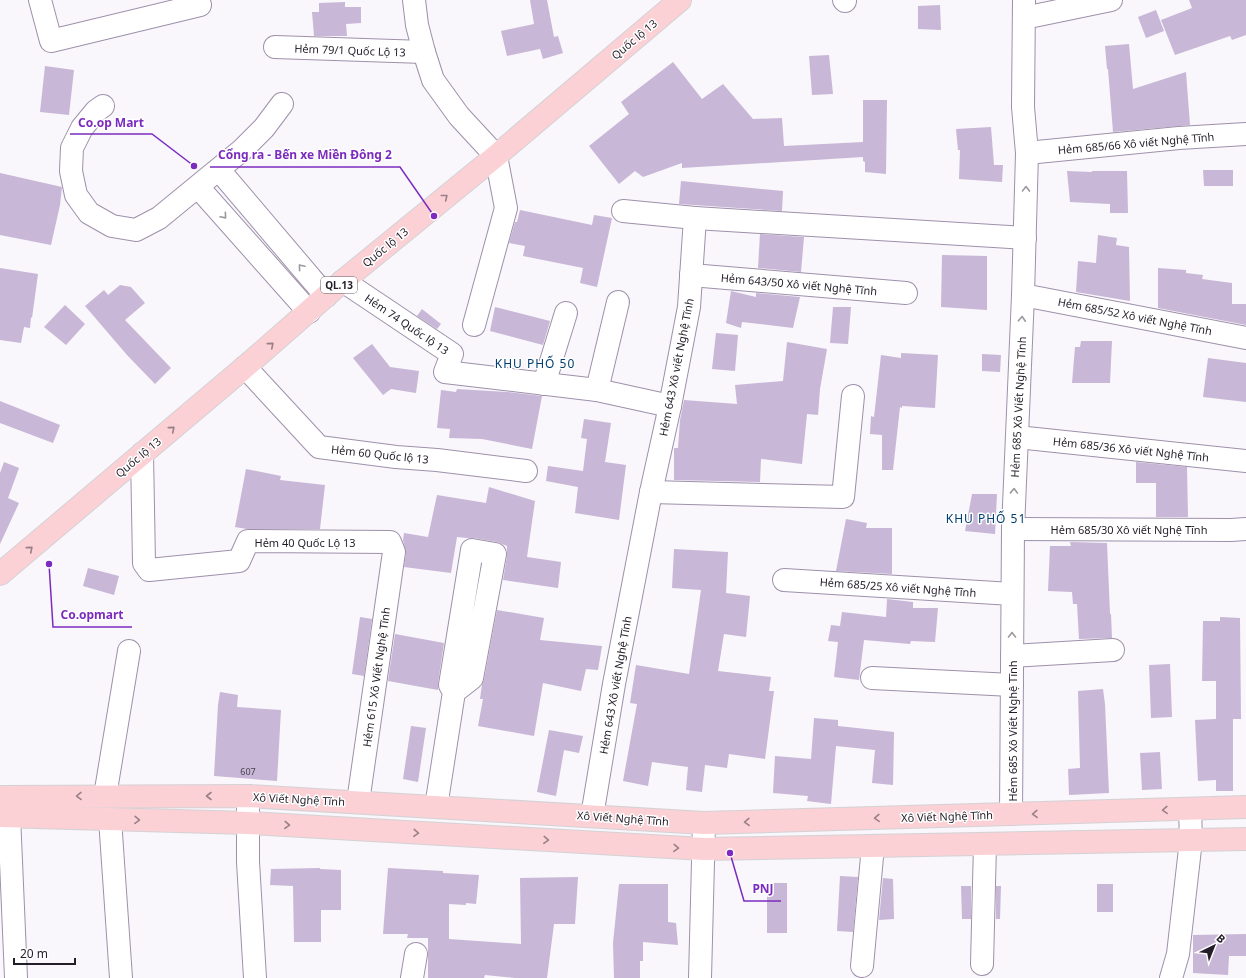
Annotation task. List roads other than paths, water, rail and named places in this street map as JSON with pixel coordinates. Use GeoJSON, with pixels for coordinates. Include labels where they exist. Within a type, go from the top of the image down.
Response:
{"type":"FeatureCollection","features":[{"type":"Feature","properties":{"kind":"main road","name":"Quốc lộ 13"},"geometry":{"type":"LineString","coordinates":[[0,574],[245,367],[343,281],[496,156],[680,0]]}},
{"type":"Feature","properties":{"kind":"main road","name":"Xô Viết Nghệ Tĩnh"},"geometry":{"type":"LineString","coordinates":[[3,809],[105,796],[248,796],[704,823],[1246,807]]}},
{"type":"Feature","properties":{"kind":"main road"},"geometry":{"type":"LineString","coordinates":[[3,809],[110,819],[248,823],[704,849],[1246,839]]}},
{"type":"Feature","properties":{"kind":"street"},"geometry":{"type":"LineString","coordinates":[[40,0],[51,41],[200,5]]}},
{"type":"Feature","properties":{"kind":"street"},"geometry":{"type":"LineString","coordinates":[[414,0],[417,25],[433,80],[459,116],[496,156],[506,208],[474,325]]}},
{"type":"Feature","properties":{"kind":"street"},"geometry":{"type":"LineString","coordinates":[[1024,9],[1111,0]]}},
{"type":"Feature","properties":{"kind":"street","name":"Hẻm 685 Xô Viết Nghệ Tĩnh"},"geometry":{"type":"LineString","coordinates":[[1011,814],[1013,529],[1023,295],[1027,153],[1023,106],[1024,9]]}},
{"type":"Feature","properties":{"kind":"street","name":"Hẻm 79/1 Quốc Lộ 13"},"geometry":{"type":"LineString","coordinates":[[275,47],[424,52]]}},
{"type":"Feature","properties":{"kind":"street"},"geometry":{"type":"LineString","coordinates":[[103,106],[96,111],[82,128],[72,148],[71,172],[76,195],[89,213],[112,226],[136,230],[158,218],[219,170],[264,128],[282,104]]}},
{"type":"Feature","properties":{"kind":"street","name":"Hẻm 685/66 Xô viết Nghệ Tĩnh"},"geometry":{"type":"LineString","coordinates":[[1027,153],[1179,138],[1246,134]]}},
{"type":"Feature","properties":{"kind":"street"},"geometry":{"type":"LineString","coordinates":[[219,170],[326,296]]}},
{"type":"Feature","properties":{"kind":"street"},"geometry":{"type":"LineString","coordinates":[[198,187],[309,312]]}},
{"type":"Feature","properties":{"kind":"street"},"geometry":{"type":"LineString","coordinates":[[623,211],[695,218],[1025,238]]}},
{"type":"Feature","properties":{"kind":"street","name":"Hẻm 643 Xô viết Nghệ Tĩnh"},"geometry":{"type":"LineString","coordinates":[[592,816],[614,684],[650,492],[670,406],[689,307],[695,218]]}},
{"type":"Feature","properties":{"kind":"street","name":"Hẻm 643/50 Xô viết Nghệ Tĩnh"},"geometry":{"type":"LineString","coordinates":[[691,275],[906,293]]}},
{"type":"Feature","properties":{"kind":"street","name":"Hẻm 74 Quốc lộ 13"},"geometry":{"type":"LineString","coordinates":[[343,281],[452,354],[445,372],[544,384]]}},
{"type":"Feature","properties":{"kind":"street","name":"Hẻm 685/52 Xô viết Nghệ Tĩnh"},"geometry":{"type":"LineString","coordinates":[[1023,295],[1246,338]]}},
{"type":"Feature","properties":{"kind":"street"},"geometry":{"type":"LineString","coordinates":[[597,390],[618,302]]}},
{"type":"Feature","properties":{"kind":"street"},"geometry":{"type":"LineString","coordinates":[[566,313],[544,384],[597,390],[670,406]]}},
{"type":"Feature","properties":{"kind":"street","name":"Hẻm 60 Quốc lộ 13"},"geometry":{"type":"LineString","coordinates":[[245,367],[319,447],[526,471]]}},
{"type":"Feature","properties":{"kind":"street"},"geometry":{"type":"LineString","coordinates":[[650,492],[843,497],[853,396]]}},
{"type":"Feature","properties":{"kind":"street","name":"Hẻm 685/36 Xô viết Nghệ Tĩnh"},"geometry":{"type":"LineString","coordinates":[[1017,436],[1246,462]]}},
{"type":"Feature","properties":{"kind":"street","name":"Hẻm 40 Quốc Lộ 13"},"geometry":{"type":"LineString","coordinates":[[142,454],[144,563],[149,570],[239,561],[248,541],[390,542],[394,552]]}},
{"type":"Feature","properties":{"kind":"street","name":"Hẻm 685/30 Xô viết Nghệ Tĩnh"},"geometry":{"type":"LineString","coordinates":[[1013,529],[1246,529]]}},
{"type":"Feature","properties":{"kind":"street"},"geometry":{"type":"LineString","coordinates":[[436,807],[454,692],[450,685],[472,550],[495,554],[472,678],[454,692]]}},
{"type":"Feature","properties":{"kind":"street","name":"Hẻm 615 Xô Viết Nghệ Tĩnh"},"geometry":{"type":"LineString","coordinates":[[358,802],[394,552]]}},
{"type":"Feature","properties":{"kind":"street","name":"Hẻm 685/25 Xô viết Nghệ Tĩnh"},"geometry":{"type":"LineString","coordinates":[[784,580],[1012,594]]}},
{"type":"Feature","properties":{"kind":"street"},"geometry":{"type":"LineString","coordinates":[[462,614],[484,619]]}},
{"type":"Feature","properties":{"kind":"street"},"geometry":{"type":"LineString","coordinates":[[1012,656],[1113,650]]}},
{"type":"Feature","properties":{"kind":"street"},"geometry":{"type":"LineString","coordinates":[[105,796],[129,651]]}},
{"type":"Feature","properties":{"kind":"street"},"geometry":{"type":"LineString","coordinates":[[872,678],[1012,684]]}},
{"type":"Feature","properties":{"kind":"street"},"geometry":{"type":"LineString","coordinates":[[248,796],[248,862],[255,978]]}},
{"type":"Feature","properties":{"kind":"street"},"geometry":{"type":"LineString","coordinates":[[3,809],[16,978]]}},
{"type":"Feature","properties":{"kind":"street"},"geometry":{"type":"LineString","coordinates":[[1171,978],[1178,954],[1190,840],[1190,809]]}},
{"type":"Feature","properties":{"kind":"street"},"geometry":{"type":"LineString","coordinates":[[110,819],[121,978]]}},
{"type":"Feature","properties":{"kind":"street"},"geometry":{"type":"LineString","coordinates":[[700,978],[704,823]]}},
{"type":"Feature","properties":{"kind":"street"},"geometry":{"type":"LineString","coordinates":[[982,964],[986,844]]}},
{"type":"Feature","properties":{"kind":"street"},"geometry":{"type":"LineString","coordinates":[[862,966],[873,846]]}},
{"type":"Feature","properties":{"kind":"street"},"geometry":{"type":"LineString","coordinates":[[412,978],[416,954]]}},
{"type":"Feature","properties":{"kind":"place","name":"Co.op Mart"},"geometry":{"type":"Point","coordinates":[194,166]}},
{"type":"Feature","properties":{"kind":"place","name":"Cổng ra - Bến xe Miền Đông 2"},"geometry":{"type":"Point","coordinates":[434,216]}},
{"type":"Feature","properties":{"kind":"place","name":"Co.opmart"},"geometry":{"type":"Point","coordinates":[49,564]}},
{"type":"Feature","properties":{"kind":"place","name":"PNJ"},"geometry":{"type":"Point","coordinates":[730,853]}},
{"type":"Feature","properties":{"kind":"district","name":"KHU PHỐ 50"},"geometry":{"type":"Point","coordinates":[535,363]}},
{"type":"Feature","properties":{"kind":"district","name":"KHU PHỐ 51"},"geometry":{"type":"Point","coordinates":[986,518]}}]}
